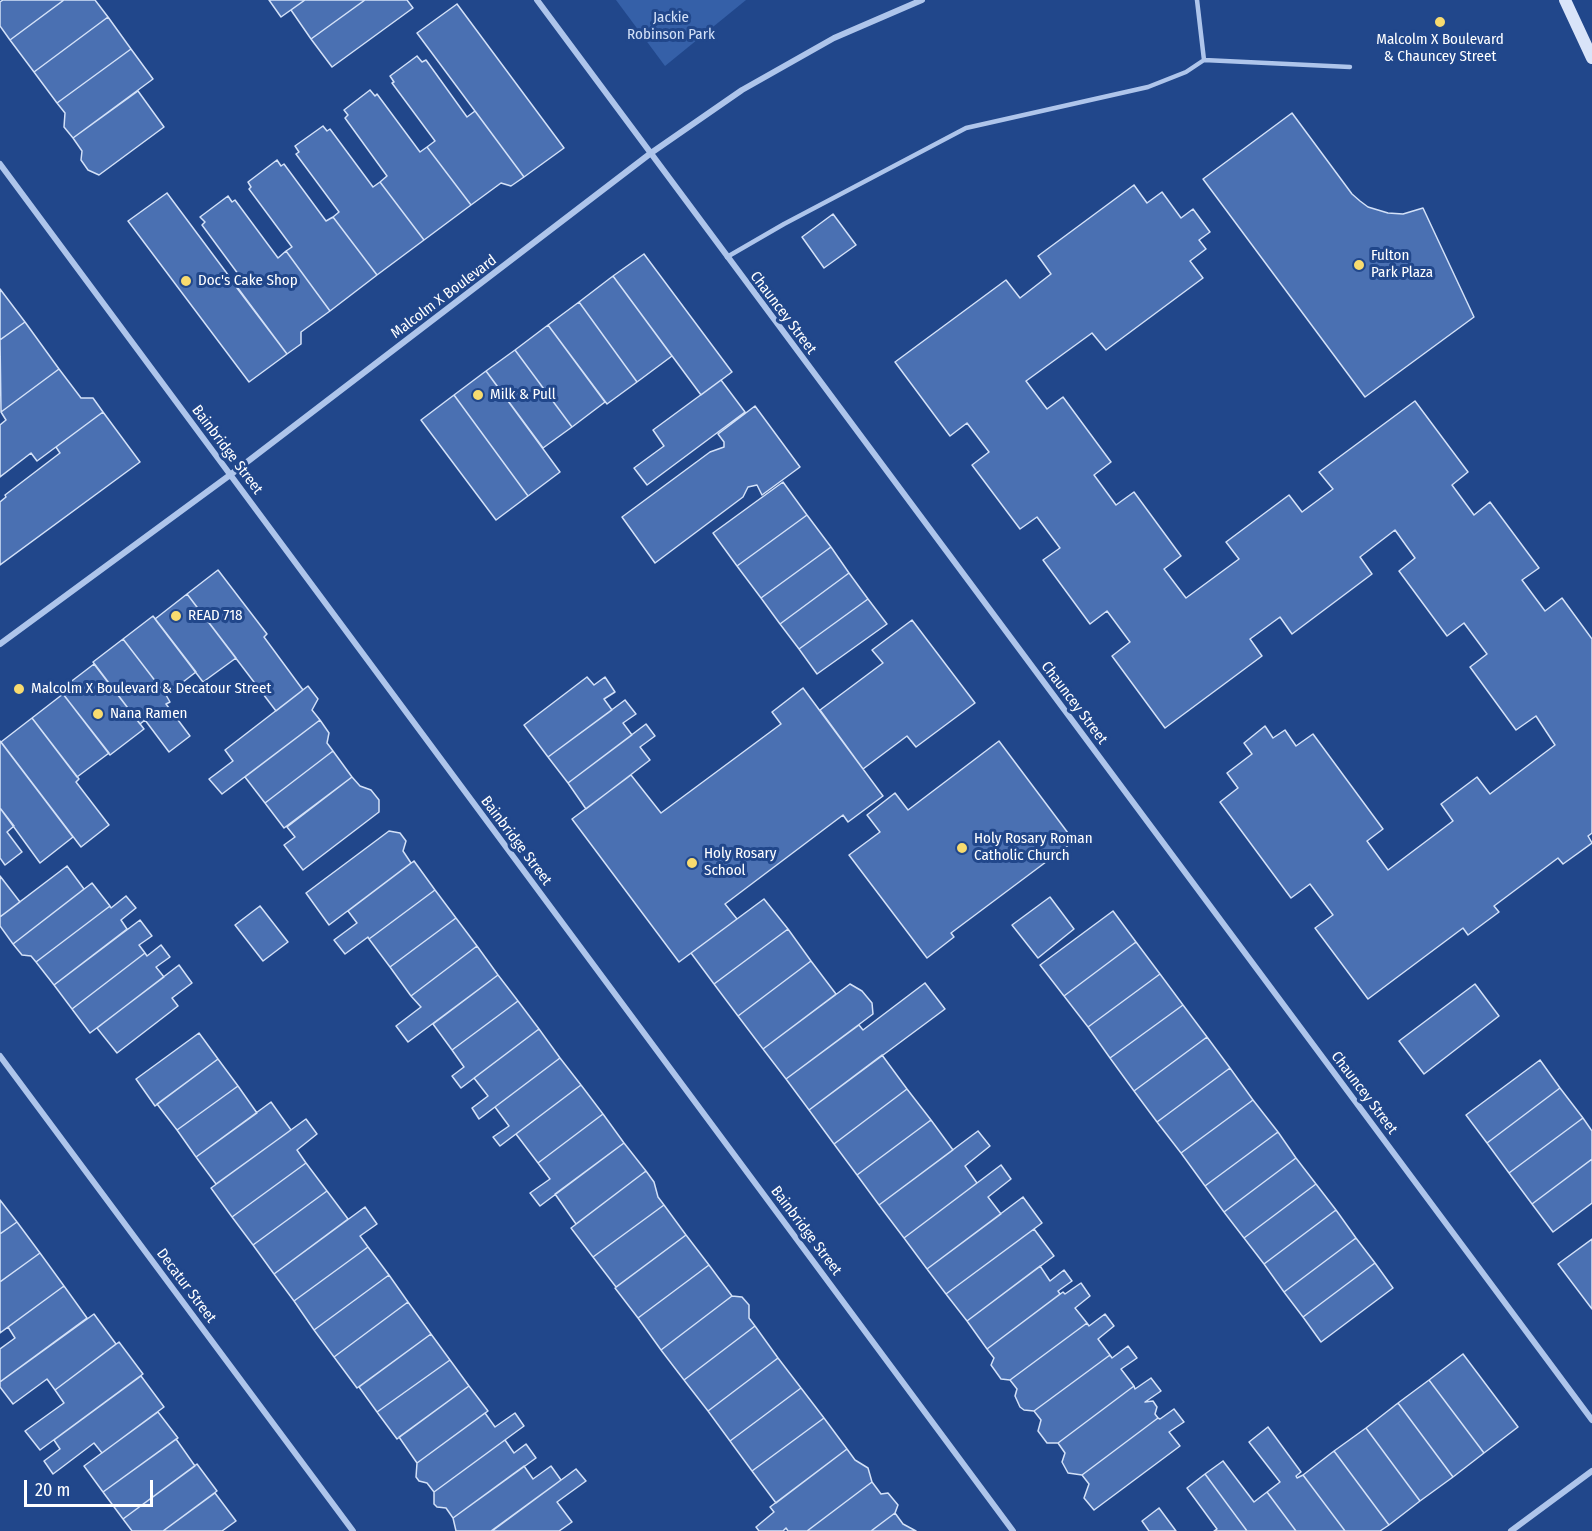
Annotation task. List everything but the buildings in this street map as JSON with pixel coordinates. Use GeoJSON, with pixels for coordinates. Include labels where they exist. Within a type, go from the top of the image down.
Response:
{"type":"FeatureCollection","features":[{"type":"Feature","properties":{"kind":"main road"},"geometry":{"type":"LineString","coordinates":[[1565,0],[1592,58]]}},
{"type":"Feature","properties":{"kind":"street","name":"Chauncey Street"},"geometry":{"type":"LineString","coordinates":[[537,0],[1592,1420]]}},
{"type":"Feature","properties":{"kind":"street","name":"Malcolm X Boulevard"},"geometry":{"type":"LineString","coordinates":[[0,644],[230,476],[651,153],[752,84],[834,38],[922,0]]}},
{"type":"Feature","properties":{"kind":"street","name":"Bainbridge Street"},"geometry":{"type":"LineString","coordinates":[[0,164],[1013,1531]]}},
{"type":"Feature","properties":{"kind":"street","name":"Decatur Street"},"geometry":{"type":"LineString","coordinates":[[0,1056],[353,1531]]}},
{"type":"Feature","properties":{"kind":"street"},"geometry":{"type":"LineString","coordinates":[[1511,1531],[1592,1471]]}},
{"type":"Feature","properties":{"kind":"lane"},"geometry":{"type":"LineString","coordinates":[[1197,0],[1204,60]]}},
{"type":"Feature","properties":{"kind":"lane"},"geometry":{"type":"LineString","coordinates":[[727,257],[784,224],[966,128],[1148,87],[1186,72],[1204,60],[1350,67]]}},
{"type":"Feature","properties":{"kind":"green space","name":"Jackie Robinson Park"},"geometry":{"type":"Polygon","coordinates":[[[616,0],[746,0],[665,66],[616,0]]]}},
{"type":"Feature","properties":{"kind":"place","name":"Malcolm X Boulevard & Chauncey Street"},"geometry":{"type":"Point","coordinates":[1440,22]}},
{"type":"Feature","properties":{"kind":"place","name":"Fulton Park Plaza"},"geometry":{"type":"Point","coordinates":[1359,265]}},
{"type":"Feature","properties":{"kind":"place","name":"Doc's Cake Shop"},"geometry":{"type":"Point","coordinates":[186,281]}},
{"type":"Feature","properties":{"kind":"place","name":"Milk & Pull"},"geometry":{"type":"Point","coordinates":[478,395]}},
{"type":"Feature","properties":{"kind":"place","name":"READ 718"},"geometry":{"type":"Point","coordinates":[176,616]}},
{"type":"Feature","properties":{"kind":"place","name":"Malcolm X Boulevard & Decatour Street"},"geometry":{"type":"Point","coordinates":[19,689]}},
{"type":"Feature","properties":{"kind":"place","name":"Nana Ramen"},"geometry":{"type":"Point","coordinates":[98,714]}},
{"type":"Feature","properties":{"kind":"place","name":"Holy Rosary Roman Catholic Church"},"geometry":{"type":"Point","coordinates":[962,848]}},
{"type":"Feature","properties":{"kind":"place","name":"Holy Rosary School"},"geometry":{"type":"Point","coordinates":[692,863]}}]}
